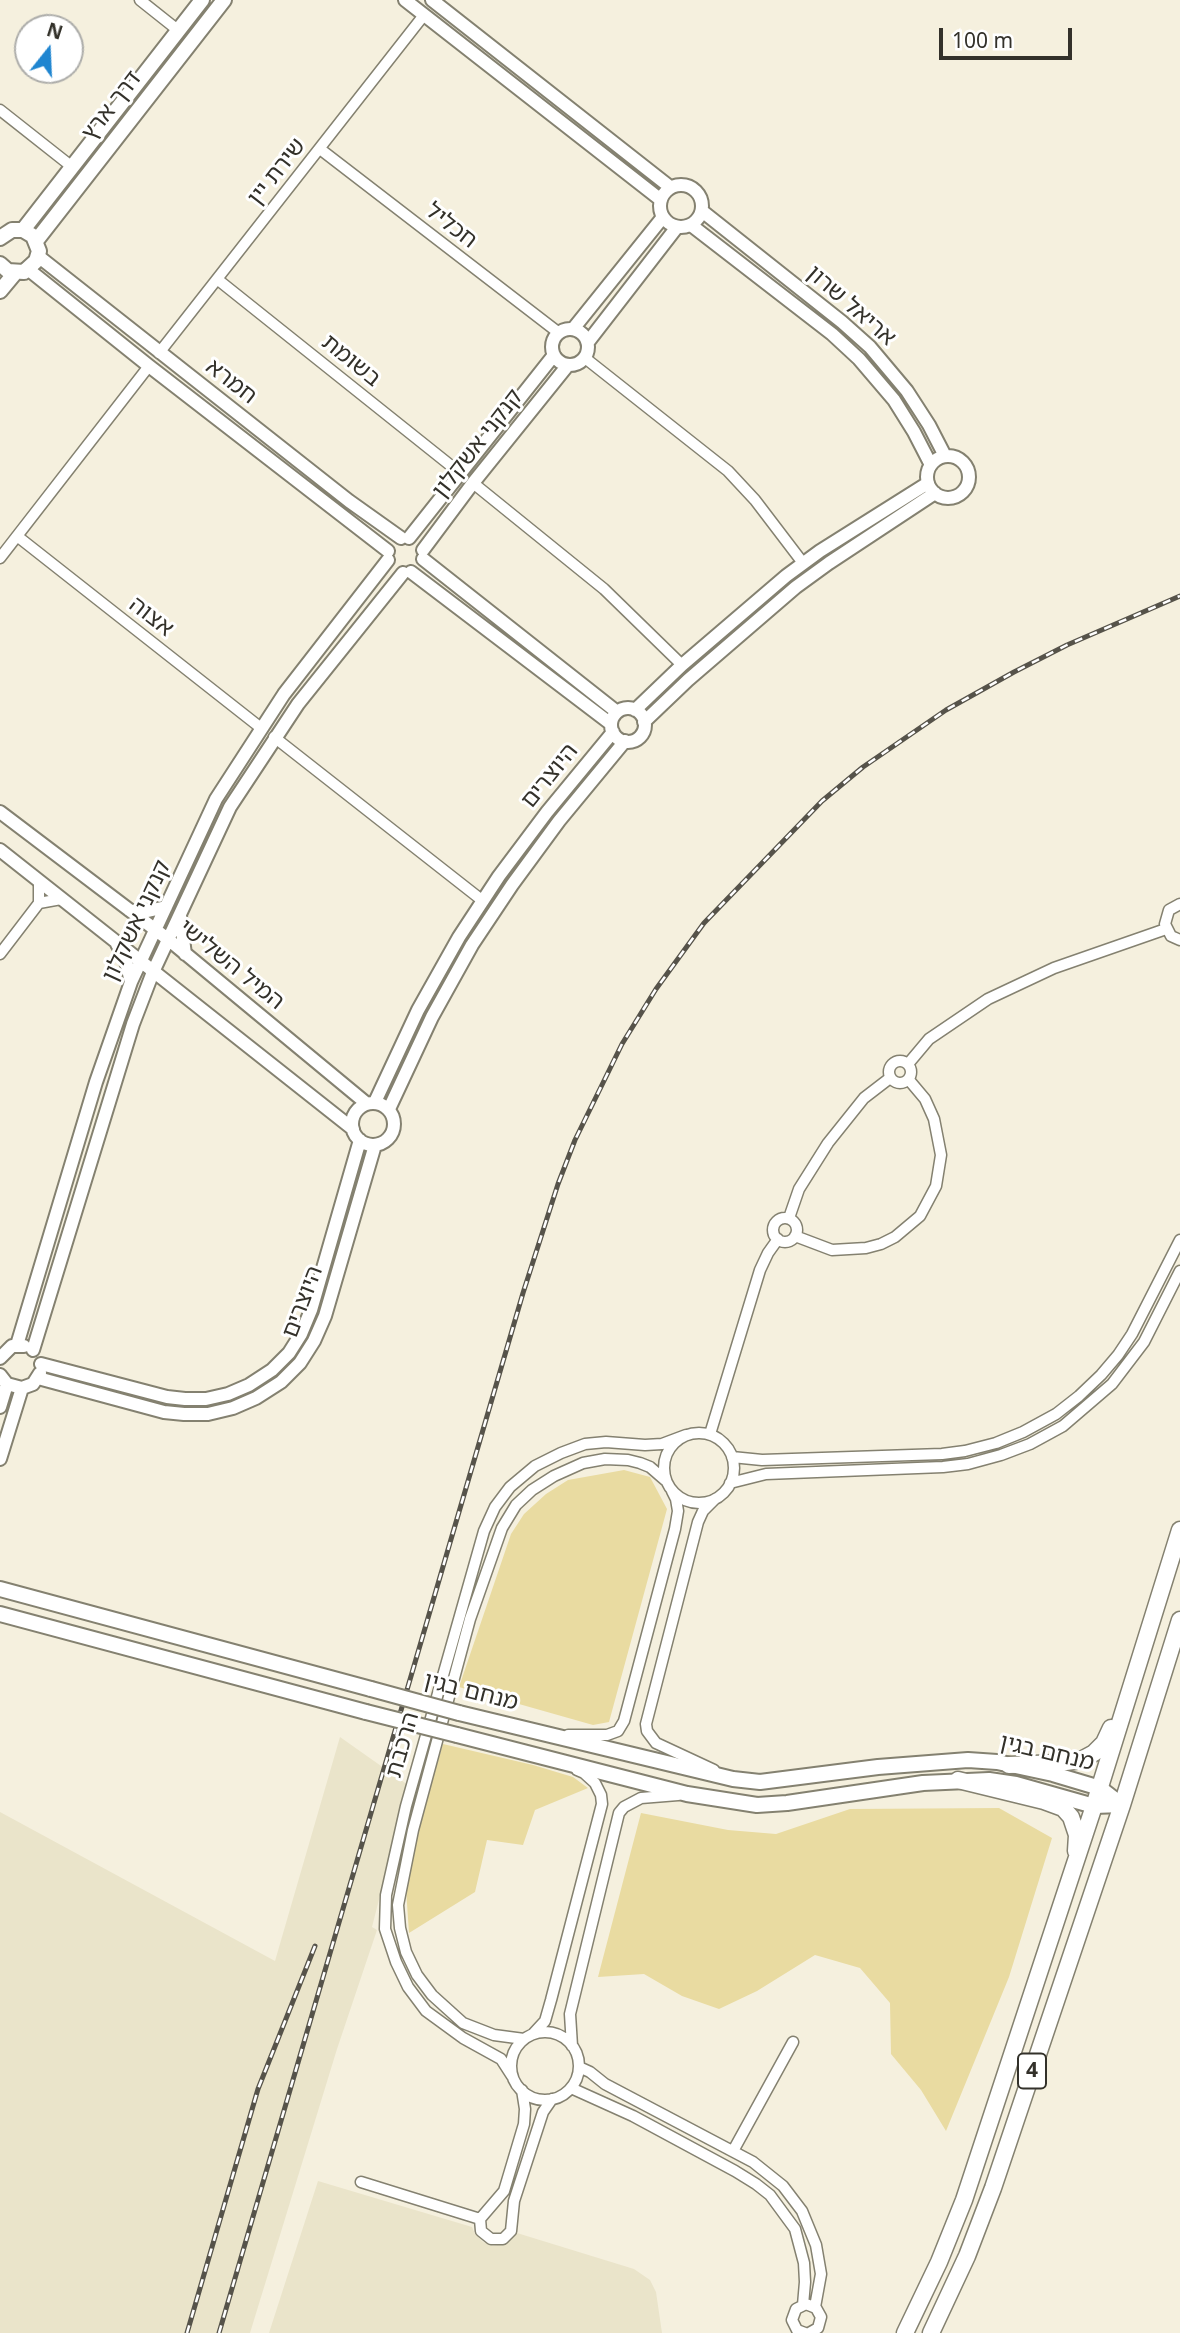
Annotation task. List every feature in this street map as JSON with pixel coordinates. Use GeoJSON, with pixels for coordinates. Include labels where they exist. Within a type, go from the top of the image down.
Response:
{"type":"FeatureCollection","features":[{"type":"Feature","properties":{"kind":"highway","name":"4"},"geometry":{"type":"LineString","coordinates":[[905,2333],[939,2262],[964,2200],[1100,1788],[1180,1530]]}},
{"type":"Feature","properties":{"kind":"highway","name":"4"},"geometry":{"type":"LineString","coordinates":[[931,2333],[968,2256],[993,2188],[1122,1805],[1180,1620]]}},
{"type":"Feature","properties":{"kind":"highway"},"geometry":{"type":"LineString","coordinates":[[1009,1765],[1058,1763],[1081,1760],[1094,1754],[1104,1743],[1136,1675]]}},
{"type":"Feature","properties":{"kind":"highway"},"geometry":{"type":"LineString","coordinates":[[958,1780],[1063,1808],[1071,1817],[1077,1835],[1074,1867]]}},
{"type":"Feature","properties":{"kind":"main road","name":"דרך ארץ"},"geometry":{"type":"LineString","coordinates":[[23,230],[202,0]]}},
{"type":"Feature","properties":{"kind":"main road","name":"דרך ארץ"},"geometry":{"type":"LineString","coordinates":[[36,241],[223,0]]}},
{"type":"Feature","properties":{"kind":"main road"},"geometry":{"type":"LineString","coordinates":[[0,291],[38,256],[36,241],[23,230],[2,232]]}},
{"type":"Feature","properties":{"kind":"main road"},"geometry":{"type":"LineString","coordinates":[[0,264],[8,271],[22,271]]}},
{"type":"Feature","properties":{"kind":"main road","name":"מנחם בגין"},"geometry":{"type":"LineString","coordinates":[[0,1587],[459,1713],[733,1779],[760,1782],[878,1767],[968,1760],[1053,1774],[1100,1788],[1122,1805]]}},
{"type":"Feature","properties":{"kind":"main road","name":"מנחם בגין"},"geometry":{"type":"LineString","coordinates":[[0,1614],[687,1794],[757,1805],[958,1780],[989,1780],[1016,1784],[1094,1806],[1122,1805]]}},
{"type":"Feature","properties":{"kind":"street"},"geometry":{"type":"LineString","coordinates":[[140,0],[179,30]]}},
{"type":"Feature","properties":{"kind":"street"},"geometry":{"type":"LineString","coordinates":[[405,0],[661,200]]}},
{"type":"Feature","properties":{"kind":"street"},"geometry":{"type":"LineString","coordinates":[[432,0],[670,187]]}},
{"type":"Feature","properties":{"kind":"street","name":"שירת יין"},"geometry":{"type":"LineString","coordinates":[[159,353],[424,15]]}},
{"type":"Feature","properties":{"kind":"street"},"geometry":{"type":"LineString","coordinates":[[0,110],[72,166]]}},
{"type":"Feature","properties":{"kind":"street","name":"חכליל"},"geometry":{"type":"LineString","coordinates":[[320,149],[559,333]]}},
{"type":"Feature","properties":{"kind":"street"},"geometry":{"type":"LineString","coordinates":[[681,184],[695,189],[701,197],[702,211],[691,225],[677,227],[663,217],[661,200],[670,187],[681,184]]}},
{"type":"Feature","properties":{"kind":"street","name":"אריאל שרון"},"geometry":{"type":"LineString","coordinates":[[702,211],[870,347],[896,375],[912,398],[945,456]]}},
{"type":"Feature","properties":{"kind":"street"},"geometry":{"type":"LineString","coordinates":[[573,329],[582,334],[589,348],[585,358],[578,364],[568,365],[559,362],[554,355],[552,343],[559,333],[573,329],[663,217]]}},
{"type":"Feature","properties":{"kind":"street","name":"אריאל שרון"},"geometry":{"type":"LineString","coordinates":[[691,225],[832,334],[859,359],[894,400],[931,465]]}},
{"type":"Feature","properties":{"kind":"street"},"geometry":{"type":"LineString","coordinates":[[588,342],[677,227]]}},
{"type":"Feature","properties":{"kind":"street","name":"חמרא"},"geometry":{"type":"LineString","coordinates":[[38,256],[349,501],[405,538]]}},
{"type":"Feature","properties":{"kind":"street","name":"חמרא"},"geometry":{"type":"LineString","coordinates":[[22,271],[149,366],[388,555]]}},
{"type":"Feature","properties":{"kind":"street","name":"בשומת"},"geometry":{"type":"LineString","coordinates":[[217,279],[460,473]]}},
{"type":"Feature","properties":{"kind":"street","name":"קנקני אשקלון"},"geometry":{"type":"LineString","coordinates":[[405,538],[554,355]]}},
{"type":"Feature","properties":{"kind":"street"},"geometry":{"type":"LineString","coordinates":[[585,358],[728,471],[755,500],[803,563]]}},
{"type":"Feature","properties":{"kind":"street","name":"קנקני אשקלון"},"geometry":{"type":"LineString","coordinates":[[423,555],[473,483],[568,365]]}},
{"type":"Feature","properties":{"kind":"street"},"geometry":{"type":"LineString","coordinates":[[0,558],[149,366]]}},
{"type":"Feature","properties":{"kind":"street"},"geometry":{"type":"LineString","coordinates":[[945,456],[958,458],[965,465],[969,480],[962,492],[948,498],[932,488],[928,471],[931,465],[945,456]]}},
{"type":"Feature","properties":{"kind":"street"},"geometry":{"type":"LineString","coordinates":[[473,483],[604,589],[682,664]]}},
{"type":"Feature","properties":{"kind":"street"},"geometry":{"type":"LineString","coordinates":[[635,710],[682,664],[803,563],[896,501],[932,488]]}},
{"type":"Feature","properties":{"kind":"street"},"geometry":{"type":"LineString","coordinates":[[614,723],[407,573],[394,569],[388,555],[393,543],[405,538],[418,542],[423,555],[614,723],[617,738],[635,740],[641,736],[644,722],[796,587],[932,488]]}},
{"type":"Feature","properties":{"kind":"street","name":"אצוה"},"geometry":{"type":"LineString","coordinates":[[17,536],[261,728]]}},
{"type":"Feature","properties":{"kind":"street","name":"קנקני אשקלון"},"geometry":{"type":"LineString","coordinates":[[17,1345],[96,1082],[131,982],[154,931],[216,799],[284,694],[388,555]]}},
{"type":"Feature","properties":{"kind":"street"},"geometry":{"type":"LineString","coordinates":[[407,573],[419,568],[423,555]]}},
{"type":"Feature","properties":{"kind":"street","name":"קנקני אשקלון"},"geometry":{"type":"LineString","coordinates":[[33,1350],[106,1109],[145,993],[230,807],[298,704],[407,573]]}},
{"type":"Feature","properties":{"kind":"street"},"geometry":{"type":"LineString","coordinates":[[614,723],[627,708],[635,710],[644,722]]}},
{"type":"Feature","properties":{"kind":"street","name":"היוצרים"},"geometry":{"type":"LineString","coordinates":[[371,1103],[459,937],[614,723]]}},
{"type":"Feature","properties":{"kind":"street"},"geometry":{"type":"LineString","coordinates":[[274,737],[483,901]]}},
{"type":"Feature","properties":{"kind":"street","name":"היוצרים"},"geometry":{"type":"LineString","coordinates":[[389,1109],[432,1017],[472,945],[559,821],[625,741]]}},
{"type":"Feature","properties":{"kind":"street","name":"המיל השלישי"},"geometry":{"type":"LineString","coordinates":[[0,812],[169,940],[371,1103]]}},
{"type":"Feature","properties":{"kind":"street"},"geometry":{"type":"LineString","coordinates":[[0,850],[353,1129],[360,1140],[375,1145],[387,1141],[394,1128],[394,1119],[385,1105],[371,1103],[360,1107],[353,1115],[353,1129]]}},
{"type":"Feature","properties":{"kind":"street"},"geometry":{"type":"LineString","coordinates":[[0,954],[39,903],[39,882]]}},
{"type":"Feature","properties":{"kind":"street"},"geometry":{"type":"LineString","coordinates":[[39,903],[61,899]]}},
{"type":"Feature","properties":{"kind":"street"},"geometry":{"type":"LineString","coordinates":[[1180,904],[1169,911],[1166,917],[1166,929],[1171,936],[1180,940]]}},
{"type":"Feature","properties":{"kind":"street"},"geometry":{"type":"LineString","coordinates":[[127,910],[139,913],[166,906]]}},
{"type":"Feature","properties":{"kind":"street"},"geometry":{"type":"LineString","coordinates":[[180,913],[185,954]]}},
{"type":"Feature","properties":{"kind":"street"},"geometry":{"type":"LineString","coordinates":[[908,1064],[929,1039],[988,999],[1054,968],[1166,929]]}},
{"type":"Feature","properties":{"kind":"street"},"geometry":{"type":"LineString","coordinates":[[115,941],[125,957],[131,982]]}},
{"type":"Feature","properties":{"kind":"street"},"geometry":{"type":"LineString","coordinates":[[145,993],[161,989],[180,992]]}},
{"type":"Feature","properties":{"kind":"street"},"geometry":{"type":"LineString","coordinates":[[895,1062],[908,1064],[912,1072],[906,1083],[897,1083],[890,1078],[889,1069],[895,1062]]}},
{"type":"Feature","properties":{"kind":"street"},"geometry":{"type":"LineString","coordinates":[[789,1219],[799,1189],[828,1143],[864,1098],[890,1078]]}},
{"type":"Feature","properties":{"kind":"street"},"geometry":{"type":"LineString","coordinates":[[795,1236],[796,1224],[789,1219],[780,1219],[774,1226],[778,1239],[786,1241],[795,1236],[832,1250],[866,1248],[895,1237],[920,1216],[936,1186],[941,1155],[940,1139],[925,1099],[909,1080]]}},
{"type":"Feature","properties":{"kind":"street","name":"היוצרים"},"geometry":{"type":"LineString","coordinates":[[41,1364],[167,1397],[185,1399],[206,1399],[228,1394],[249,1385],[272,1370],[295,1344],[311,1310],[360,1140]]}},
{"type":"Feature","properties":{"kind":"street","name":"היוצרים"},"geometry":{"type":"LineString","coordinates":[[38,1378],[155,1410],[184,1414],[208,1414],[233,1408],[256,1398],[281,1382],[300,1363],[314,1341],[325,1315],[375,1145]]}},
{"type":"Feature","properties":{"kind":"street"},"geometry":{"type":"LineString","coordinates":[[710,1434],[760,1270],[778,1239]]}},
{"type":"Feature","properties":{"kind":"street"},"geometry":{"type":"LineString","coordinates":[[732,1457],[762,1460],[942,1454],[996,1443],[1023,1432],[1056,1414],[1101,1376],[1137,1325],[1180,1240]]}},
{"type":"Feature","properties":{"kind":"street"},"geometry":{"type":"LineString","coordinates":[[730,1483],[766,1474],[918,1469],[968,1464],[1030,1444],[1063,1426],[1112,1384],[1144,1342],[1180,1271]]}},
{"type":"Feature","properties":{"kind":"street"},"geometry":{"type":"LineString","coordinates":[[0,1407],[4,1380],[22,1388],[30,1386],[38,1378],[41,1364],[33,1350],[26,1346],[17,1345],[1,1354]]}},
{"type":"Feature","properties":{"kind":"street"},"geometry":{"type":"LineString","coordinates":[[0,1459],[22,1388]]}},
{"type":"Feature","properties":{"kind":"street"},"geometry":{"type":"LineString","coordinates":[[551,1735],[607,1735],[618,1731],[624,1721],[678,1511],[676,1499],[665,1480],[663,1469],[669,1448],[686,1435],[710,1434],[726,1445],[732,1457],[734,1471],[723,1493],[703,1511],[698,1521],[646,1724],[656,1743],[733,1779]]}},
{"type":"Feature","properties":{"kind":"street","name":"הרכבת"},"geometry":{"type":"LineString","coordinates":[[512,2076],[501,2059],[470,2043],[426,2011],[408,1987],[397,1962],[385,1929],[386,1895],[406,1806],[484,1531],[495,1507],[510,1487],[535,1466],[585,1444],[662,1444],[686,1435]]}},
{"type":"Feature","properties":{"kind":"street","name":"הרכבת"},"geometry":{"type":"LineString","coordinates":[[528,2036],[494,2035],[463,2023],[432,1995],[416,1975],[406,1952],[398,1905],[413,1830],[470,1619],[502,1528],[516,1505],[532,1490],[554,1476],[583,1463],[605,1460],[640,1463],[650,1467],[665,1480]]}},
{"type":"Feature","properties":{"kind":"street"},"geometry":{"type":"LineString","coordinates":[[672,1490],[681,1498],[692,1502],[704,1503],[715,1499]]}},
{"type":"Feature","properties":{"kind":"street"},"geometry":{"type":"LineString","coordinates":[[528,2036],[544,2032],[555,2034],[565,2038],[572,2046],[579,2067],[571,2088],[562,2095],[541,2099],[531,2097],[522,2090],[512,2076],[512,2056],[528,2036],[545,2021],[602,1804],[601,1795],[584,1773],[540,1757]]}},
{"type":"Feature","properties":{"kind":"street"},"geometry":{"type":"LineString","coordinates":[[572,2046],[569,2014],[619,1813],[624,1807],[641,1798],[687,1794]]}},
{"type":"Feature","properties":{"kind":"street"},"geometry":{"type":"LineString","coordinates":[[733,2151],[793,2042]]}},
{"type":"Feature","properties":{"kind":"street"},"geometry":{"type":"LineString","coordinates":[[579,2067],[605,2084],[733,2151],[769,2173],[783,2186],[802,2211],[811,2230],[819,2260],[821,2274],[815,2307]]}},
{"type":"Feature","properties":{"kind":"street"},"geometry":{"type":"LineString","coordinates":[[571,2088],[613,2106],[735,2171],[756,2183],[769,2195],[795,2230],[805,2282],[803,2305]]}},
{"type":"Feature","properties":{"kind":"street"},"geometry":{"type":"LineString","coordinates":[[522,2090],[524,2124],[505,2191],[480,2219],[484,2234],[497,2240],[503,2239],[511,2231],[514,2201],[543,2112],[552,2099]]}},
{"type":"Feature","properties":{"kind":"street"},"geometry":{"type":"LineString","coordinates":[[361,2182],[480,2219]]}},
{"type":"Feature","properties":{"kind":"street"},"geometry":{"type":"LineString","coordinates":[[491,2207],[501,2207],[512,2217]]}},
{"type":"Feature","properties":{"kind":"street"},"geometry":{"type":"LineString","coordinates":[[803,2305],[815,2307],[820,2312],[821,2323],[818,2328],[807,2333],[797,2330],[792,2320],[796,2309],[803,2305]]}},
{"type":"Feature","properties":{"kind":"shaded area"},"geometry":{"type":"Polygon","coordinates":[[[624,1470],[650,1477],[667,1509],[609,1722],[593,1725],[459,1687],[511,1534],[524,1514],[546,1494],[568,1480],[624,1470]]]}},
{"type":"Feature","properties":{"kind":"shaded area"},"geometry":{"type":"Polygon","coordinates":[[[340,1737],[408,1785],[372,1927],[377,1930],[337,2049],[250,2333],[0,2333],[0,1812],[275,1961],[340,1737]]]}},
{"type":"Feature","properties":{"kind":"shaded area"},"geometry":{"type":"Polygon","coordinates":[[[443,1744],[573,1777],[588,1788],[535,1810],[523,1845],[487,1840],[475,1892],[409,1933],[406,1889],[418,1829],[443,1744]]]}},
{"type":"Feature","properties":{"kind":"shaded area"},"geometry":{"type":"Polygon","coordinates":[[[999,1808],[1052,1838],[1009,1977],[946,2131],[921,2090],[891,2054],[890,2003],[860,1968],[815,1955],[757,1991],[719,2009],[682,1996],[644,1974],[598,1977],[641,1813],[728,1830],[776,1834],[850,1809],[999,1808]]]}},
{"type":"Feature","properties":{"kind":"shaded area"},"geometry":{"type":"Polygon","coordinates":[[[318,2181],[472,2227],[483,2242],[493,2246],[502,2244],[517,2233],[634,2269],[650,2280],[656,2292],[662,2333],[269,2333],[318,2181]]]}},
{"type":"Feature","properties":{"kind":"railway"},"geometry":{"type":"LineString","coordinates":[[219,2333],[523,1293],[575,1140],[622,1044],[656,989],[704,923],[822,801],[863,767],[946,710],[1014,672],[1067,645],[1180,596]]}},
{"type":"Feature","properties":{"kind":"railway"},"geometry":{"type":"LineString","coordinates":[[187,2333],[258,2089],[315,1946]]}}]}
